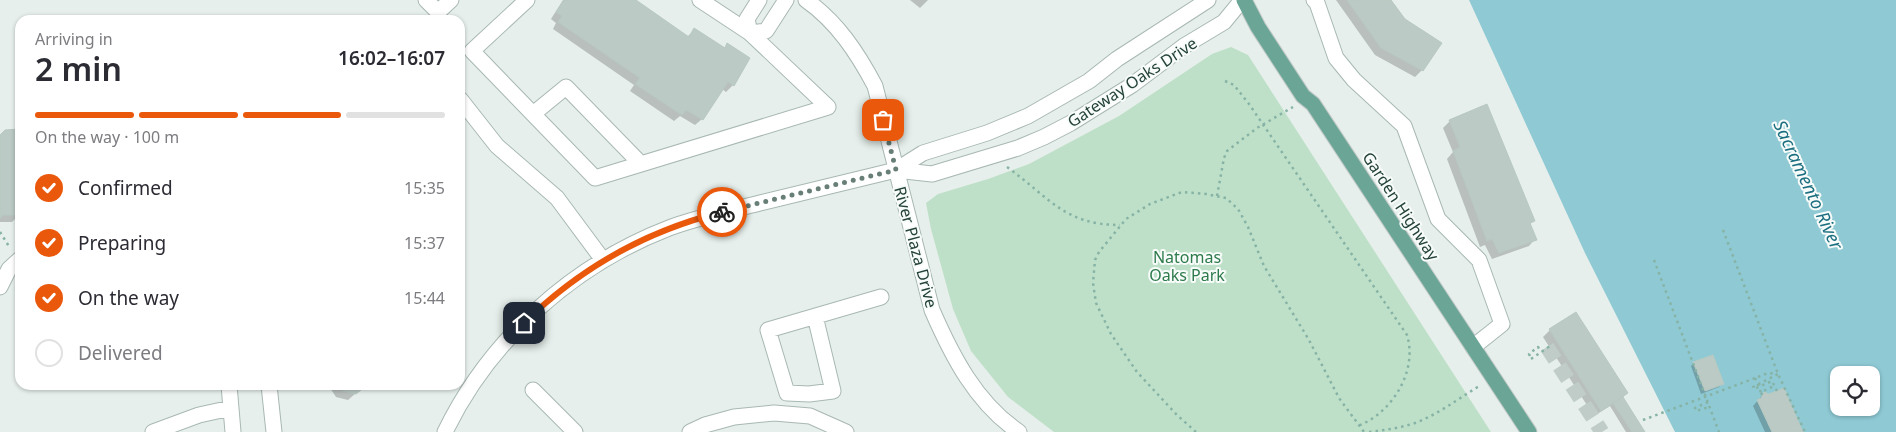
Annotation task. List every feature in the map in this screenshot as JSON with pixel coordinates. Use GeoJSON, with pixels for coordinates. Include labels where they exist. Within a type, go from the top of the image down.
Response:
{"type":"FeatureCollection","features":[{"type":"Feature","properties":{"kind":"main road","name":"Garden Highway"},"geometry":{"type":"LineString","coordinates":[[1243,0],[1258,27],[1303,96],[1313,104],[1529,432]]}},
{"type":"Feature","properties":{"kind":"street"},"geometry":{"type":"LineString","coordinates":[[426,0],[438,12],[451,0]]}},
{"type":"Feature","properties":{"kind":"street"},"geometry":{"type":"LineString","coordinates":[[527,0],[472,51],[595,178],[828,107],[750,33],[700,0]]}},
{"type":"Feature","properties":{"kind":"street"},"geometry":{"type":"LineString","coordinates":[[750,33],[747,19],[759,0]]}},
{"type":"Feature","properties":{"kind":"street"},"geometry":{"type":"LineString","coordinates":[[750,33],[766,31],[786,0]]}},
{"type":"Feature","properties":{"kind":"street","name":"River Plaza Drive"},"geometry":{"type":"LineString","coordinates":[[806,0],[820,10],[836,26],[875,86],[932,310],[946,343],[961,370],[982,400],[1019,432]]}},
{"type":"Feature","properties":{"kind":"street","name":"Gateway Oaks Drive"},"geometry":{"type":"LineString","coordinates":[[445,432],[469,390],[513,333],[552,296],[603,260],[642,239],[696,219],[896,170],[923,153],[987,132],[1036,112],[1089,81],[1117,59],[1208,0]]}},
{"type":"Feature","properties":{"kind":"street","name":"Gateway Oaks Drive"},"geometry":{"type":"LineString","coordinates":[[896,170],[932,174],[1010,150],[1044,137],[1071,123],[1124,90],[1178,51],[1224,22],[1243,0]]}},
{"type":"Feature","properties":{"kind":"street"},"geometry":{"type":"LineString","coordinates":[[1314,0],[1317,3],[1336,58],[1354,80],[1404,126],[1438,219],[1479,260],[1502,324],[1473,347]]}},
{"type":"Feature","properties":{"kind":"street"},"geometry":{"type":"LineString","coordinates":[[533,114],[566,87],[641,164]]}},
{"type":"Feature","properties":{"kind":"street"},"geometry":{"type":"LineString","coordinates":[[465,105],[497,146],[557,198],[603,260]]}},
{"type":"Feature","properties":{"kind":"street"},"geometry":{"type":"LineString","coordinates":[[0,287],[15,257]]}},
{"type":"Feature","properties":{"kind":"street"},"geometry":{"type":"LineString","coordinates":[[815,316],[833,392],[788,393],[768,330],[815,316],[881,297]]}},
{"type":"Feature","properties":{"kind":"street"},"geometry":{"type":"LineString","coordinates":[[229,390],[233,432]]}},
{"type":"Feature","properties":{"kind":"street"},"geometry":{"type":"LineString","coordinates":[[270,390],[274,432]]}},
{"type":"Feature","properties":{"kind":"street"},"geometry":{"type":"LineString","coordinates":[[534,390],[575,432]]}},
{"type":"Feature","properties":{"kind":"street"},"geometry":{"type":"LineString","coordinates":[[804,415],[809,394]]}},
{"type":"Feature","properties":{"kind":"street"},"geometry":{"type":"LineString","coordinates":[[153,432],[199,415],[231,408]]}},
{"type":"Feature","properties":{"kind":"street"},"geometry":{"type":"LineString","coordinates":[[690,432],[705,425],[734,417],[774,413],[804,415],[846,432]]}},
{"type":"Feature","properties":{"kind":"path"},"geometry":{"type":"LineString","coordinates":[[1225,81],[1234,85],[1262,124],[1402,327],[1410,344],[1410,361],[1401,386],[1383,412],[1358,426]]}},
{"type":"Feature","properties":{"kind":"path"},"geometry":{"type":"LineString","coordinates":[[1217,196],[1227,151],[1262,124],[1296,106]]}},
{"type":"Feature","properties":{"kind":"path"},"geometry":{"type":"LineString","coordinates":[[1007,167],[1061,210],[1100,225],[1121,225]]}},
{"type":"Feature","properties":{"kind":"path"},"geometry":{"type":"LineString","coordinates":[[1196,432],[1177,415],[1137,372],[1111,334],[1096,303],[1093,283],[1095,260],[1099,252],[1121,225],[1142,208],[1182,192],[1226,198],[1244,218],[1264,266],[1309,340],[1336,393],[1364,432]]}},
{"type":"Feature","properties":{"kind":"path"},"geometry":{"type":"LineString","coordinates":[[1723,230],[1779,376],[1805,432]]}},
{"type":"Feature","properties":{"kind":"path"},"geometry":{"type":"LineString","coordinates":[[0,232],[15,254]]}},
{"type":"Feature","properties":{"kind":"path"},"geometry":{"type":"LineString","coordinates":[[1654,260],[1719,432]]}},
{"type":"Feature","properties":{"kind":"path"},"geometry":{"type":"LineString","coordinates":[[1541,352],[1538,347],[1529,354],[1531,357],[1541,352],[1550,346]]}},
{"type":"Feature","properties":{"kind":"path"},"geometry":{"type":"LineString","coordinates":[[1643,420],[1768,373],[1779,376]]}},
{"type":"Feature","properties":{"kind":"path"},"geometry":{"type":"LineString","coordinates":[[1779,376],[1754,389],[1753,387],[1779,376]]}},
{"type":"Feature","properties":{"kind":"path"},"geometry":{"type":"LineString","coordinates":[[1369,432],[1394,429],[1417,422],[1447,408],[1493,377]]}},
{"type":"Feature","properties":{"kind":"path"},"geometry":{"type":"LineString","coordinates":[[1757,377],[1762,395],[1761,392],[1774,386]]}},
{"type":"Feature","properties":{"kind":"path"},"geometry":{"type":"LineString","coordinates":[[1772,381],[1776,391]]}},
{"type":"Feature","properties":{"kind":"path"},"geometry":{"type":"LineString","coordinates":[[1706,396],[1708,402],[1695,408],[1696,411],[1709,407]]}},
{"type":"Feature","properties":{"kind":"green space","name":"Natomas Oaks Park"},"geometry":{"type":"Polygon","coordinates":[[[1231,47],[1248,55],[1491,432],[1054,432],[1008,397],[971,351],[953,309],[931,229],[926,203],[938,194],[1029,164],[1119,116],[1212,54],[1231,47]]]}},
{"type":"Feature","properties":{"kind":"water","name":"Sacramento River"},"geometry":{"type":"Polygon","coordinates":[[[1469,0],[1896,0],[1896,432],[1675,432],[1585,253],[1469,0]]]}},
{"type":"Feature","properties":{"kind":"building"},"geometry":{"type":"Polygon","coordinates":[[[564,0],[636,0],[689,37],[694,28],[725,48],[727,43],[750,58],[734,86],[728,82],[703,120],[686,110],[682,115],[635,84],[640,78],[558,22],[562,16],[556,12],[564,0]]]}},
{"type":"Feature","properties":{"kind":"building"},"geometry":{"type":"Polygon","coordinates":[[[1347,0],[1391,0],[1405,19],[1442,43],[1423,71],[1381,48],[1347,0]]]}},
{"type":"Feature","properties":{"kind":"building"},"geometry":{"type":"Polygon","coordinates":[[[1487,104],[1535,221],[1530,223],[1537,240],[1499,253],[1492,239],[1487,241],[1453,151],[1460,147],[1449,120],[1487,104]]]}},
{"type":"Feature","properties":{"kind":"building"},"geometry":{"type":"Polygon","coordinates":[[[15,129],[15,215],[3,215],[0,218],[0,135],[5,130],[15,129]]]}},
{"type":"Feature","properties":{"kind":"building"},"geometry":{"type":"Polygon","coordinates":[[[1576,312],[1628,393],[1601,411],[1549,329],[1576,312]]]}},
{"type":"Feature","properties":{"kind":"building"},"geometry":{"type":"Polygon","coordinates":[[[1713,355],[1724,384],[1705,391],[1693,362],[1713,355]]]}},
{"type":"Feature","properties":{"kind":"building"},"geometry":{"type":"Polygon","coordinates":[[[1784,388],[1803,432],[1772,432],[1757,400],[1761,398],[1764,392],[1769,394],[1784,388]]]}},
{"type":"Feature","properties":{"kind":"building"},"geometry":{"type":"Polygon","coordinates":[[[342,390],[361,390],[356,394],[342,390]]]}},
{"type":"Feature","properties":{"kind":"building"},"geometry":{"type":"Polygon","coordinates":[[[1623,397],[1645,432],[1632,432],[1613,403],[1623,397]]]}},
{"type":"Feature","properties":{"kind":"tunnel"},"geometry":{"type":"LineString","coordinates":[[1547,347],[1602,432]]}},
{"type":"Feature","properties":{"kind":"way so far"},"geometry":{"type":"LineString","coordinates":[[722,212],[896,170],[883,120]]}},
{"type":"Feature","properties":{"kind":"route"},"geometry":{"type":"LineString","coordinates":[[524,323],[567,284],[603,260],[642,239],[669,228],[722,212]]}}]}
